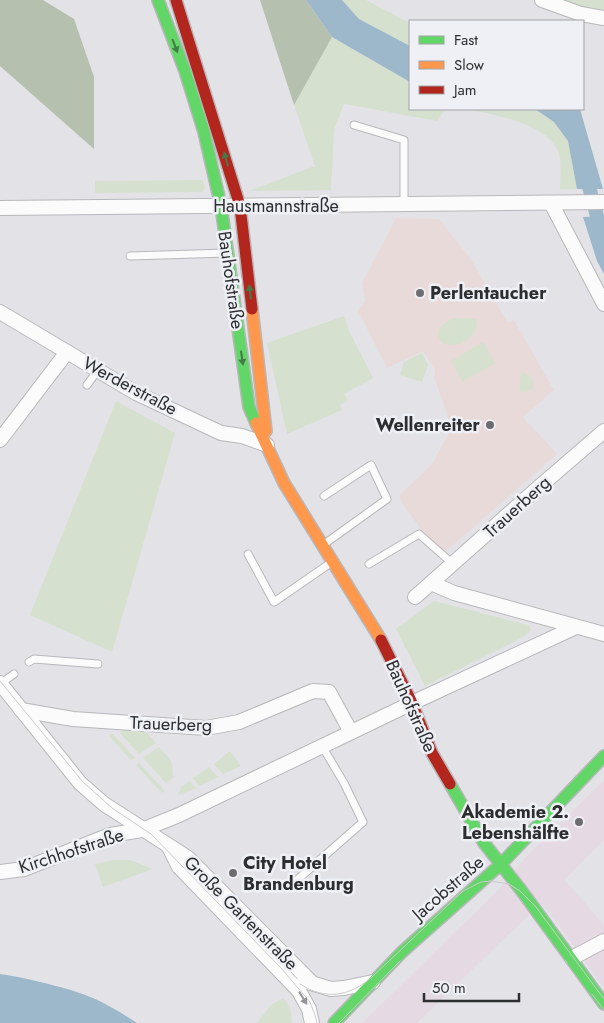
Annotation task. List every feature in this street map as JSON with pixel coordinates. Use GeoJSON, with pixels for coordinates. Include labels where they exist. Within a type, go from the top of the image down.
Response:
{"type":"FeatureCollection","features":[{"type":"Feature","properties":{"kind":"street","name":"Bauhofstraße"},"geometry":{"type":"LineString","coordinates":[[158,0],[185,71],[204,132],[228,253],[249,407],[284,482],[379,636],[412,703],[432,753],[484,843],[572,958],[604,1004]]}},
{"type":"Feature","properties":{"kind":"street","name":"Bauhofstraße"},"geometry":{"type":"LineString","coordinates":[[176,0],[240,206],[267,445]]}},
{"type":"Feature","properties":{"kind":"street"},"geometry":{"type":"LineString","coordinates":[[542,0],[582,14],[604,18]]}},
{"type":"Feature","properties":{"kind":"street"},"geometry":{"type":"LineString","coordinates":[[551,202],[604,304]]}},
{"type":"Feature","properties":{"kind":"street","name":"Hausmannstraße"},"geometry":{"type":"LineString","coordinates":[[0,208],[604,202]]}},
{"type":"Feature","properties":{"kind":"street","name":"Werderstraße"},"geometry":{"type":"LineString","coordinates":[[0,312],[136,393],[221,433],[242,436],[267,445]]}},
{"type":"Feature","properties":{"kind":"street"},"geometry":{"type":"LineString","coordinates":[[0,440],[67,352]]}},
{"type":"Feature","properties":{"kind":"street","name":"Trauerberg"},"geometry":{"type":"LineString","coordinates":[[415,598],[539,486],[604,431]]}},
{"type":"Feature","properties":{"kind":"street"},"geometry":{"type":"LineString","coordinates":[[431,584],[454,593],[604,634]]}},
{"type":"Feature","properties":{"kind":"street"},"geometry":{"type":"LineString","coordinates":[[142,830],[179,815],[412,703],[576,627]]}},
{"type":"Feature","properties":{"kind":"street","name":"Große Gartenstraße"},"geometry":{"type":"LineString","coordinates":[[0,683],[80,783],[104,804],[188,858],[311,982]]}},
{"type":"Feature","properties":{"kind":"street","name":"Trauerberg"},"geometry":{"type":"LineString","coordinates":[[21,710],[73,719],[206,728],[239,722],[313,691],[331,690],[351,732]]}},
{"type":"Feature","properties":{"kind":"street","name":"Jacobstraße"},"geometry":{"type":"LineString","coordinates":[[334,1023],[402,952],[501,864],[604,756]]}},
{"type":"Feature","properties":{"kind":"street","name":"Kirchhofstraße"},"geometry":{"type":"LineString","coordinates":[[0,872],[24,869],[110,835],[142,830]]}},
{"type":"Feature","properties":{"kind":"street","name":"Große Gartenstraße"},"geometry":{"type":"LineString","coordinates":[[169,846],[179,867],[304,998],[312,1023]]}},
{"type":"Feature","properties":{"kind":"street"},"geometry":{"type":"LineString","coordinates":[[572,958],[604,941]]}},
{"type":"Feature","properties":{"kind":"street","name":"Große Gartenstraße"},"geometry":{"type":"LineString","coordinates":[[286,977],[311,982],[331,989],[374,982]]}},
{"type":"Feature","properties":{"kind":"lane"},"geometry":{"type":"LineString","coordinates":[[354,125],[404,140],[404,205]]}},
{"type":"Feature","properties":{"kind":"lane"},"geometry":{"type":"LineString","coordinates":[[130,256],[228,253]]}},
{"type":"Feature","properties":{"kind":"lane"},"geometry":{"type":"LineString","coordinates":[[87,385],[98,370]]}},
{"type":"Feature","properties":{"kind":"lane"},"geometry":{"type":"LineString","coordinates":[[322,545],[387,499],[372,464],[324,496]]}},
{"type":"Feature","properties":{"kind":"lane"},"geometry":{"type":"LineString","coordinates":[[370,564],[419,534],[453,564]]}},
{"type":"Feature","properties":{"kind":"lane"},"geometry":{"type":"LineString","coordinates":[[248,554],[274,602],[333,561]]}},
{"type":"Feature","properties":{"kind":"lane"},"geometry":{"type":"LineString","coordinates":[[29,662],[34,659],[98,664]]}},
{"type":"Feature","properties":{"kind":"lane"},"geometry":{"type":"LineString","coordinates":[[0,683],[14,674]]}},
{"type":"Feature","properties":{"kind":"lane"},"geometry":{"type":"LineString","coordinates":[[297,880],[363,822],[344,783],[322,746]]}},
{"type":"Feature","properties":{"kind":"shaded area","name":"Wellenreiter"},"geometry":{"type":"Polygon","coordinates":[[[396,218],[439,219],[470,258],[508,323],[514,320],[554,390],[523,417],[557,454],[444,553],[423,532],[399,496],[432,464],[449,433],[448,417],[434,377],[435,370],[423,351],[387,368],[358,311],[365,300],[362,283],[396,218]]]}},
{"type":"Feature","properties":{"kind":"shaded area"},"geometry":{"type":"Polygon","coordinates":[[[604,780],[604,840],[565,880],[604,925],[604,988],[544,905],[529,915],[417,1023],[362,1023],[498,890],[525,858],[604,780]]]}},
{"type":"Feature","properties":{"kind":"green space"},"geometry":{"type":"Polygon","coordinates":[[[0,0],[43,0],[74,19],[94,77],[94,149],[0,66],[0,0]]]}},
{"type":"Feature","properties":{"kind":"green space"},"geometry":{"type":"Polygon","coordinates":[[[260,0],[306,0],[332,37],[294,105],[260,0]]]}},
{"type":"Feature","properties":{"kind":"green space"},"geometry":{"type":"Polygon","coordinates":[[[342,0],[366,0],[409,22],[409,45],[359,19],[342,0]]]}},
{"type":"Feature","properties":{"kind":"green space"},"geometry":{"type":"Polygon","coordinates":[[[558,0],[604,0],[604,14],[558,0]]]}},
{"type":"Feature","properties":{"kind":"green space"},"geometry":{"type":"Polygon","coordinates":[[[332,37],[409,81],[409,110],[444,110],[438,121],[344,104],[334,130],[331,190],[249,191],[315,166],[294,105],[332,37]]]}},
{"type":"Feature","properties":{"kind":"green space"},"geometry":{"type":"Polygon","coordinates":[[[470,110],[536,110],[554,122],[568,141],[577,189],[560,189],[559,155],[552,141],[542,133],[517,121],[470,110]]]}},
{"type":"Feature","properties":{"kind":"green space"},"geometry":{"type":"Polygon","coordinates":[[[202,180],[205,188],[202,192],[95,193],[95,181],[202,180]]]}},
{"type":"Feature","properties":{"kind":"green space"},"geometry":{"type":"Polygon","coordinates":[[[344,316],[349,331],[373,378],[344,394],[348,401],[340,405],[342,410],[287,434],[267,343],[344,316]]]}},
{"type":"Feature","properties":{"kind":"green space"},"geometry":{"type":"Polygon","coordinates":[[[454,318],[476,319],[475,331],[463,343],[457,345],[445,344],[439,338],[439,328],[454,318]]]}},
{"type":"Feature","properties":{"kind":"green space"},"geometry":{"type":"Polygon","coordinates":[[[483,342],[495,363],[463,382],[451,361],[483,342]]]}},
{"type":"Feature","properties":{"kind":"green space"},"geometry":{"type":"Polygon","coordinates":[[[422,353],[428,365],[422,382],[400,375],[404,362],[422,353]]]}},
{"type":"Feature","properties":{"kind":"green space"},"geometry":{"type":"Polygon","coordinates":[[[521,372],[529,375],[534,382],[532,389],[525,392],[520,391],[521,372]]]}},
{"type":"Feature","properties":{"kind":"green space"},"geometry":{"type":"Polygon","coordinates":[[[116,401],[175,433],[112,652],[30,615],[116,401]]]}},
{"type":"Feature","properties":{"kind":"green space"},"geometry":{"type":"Polygon","coordinates":[[[434,601],[529,625],[531,630],[526,635],[504,647],[425,686],[396,629],[434,601]]]}},
{"type":"Feature","properties":{"kind":"green space"},"geometry":{"type":"Polygon","coordinates":[[[125,729],[146,732],[156,743],[139,754],[120,733],[125,729]]]}},
{"type":"Feature","properties":{"kind":"green space"},"geometry":{"type":"Polygon","coordinates":[[[112,733],[135,758],[131,760],[109,736],[112,733]]]}},
{"type":"Feature","properties":{"kind":"green space"},"geometry":{"type":"Polygon","coordinates":[[[159,747],[169,757],[172,764],[174,777],[166,783],[143,758],[159,747]]]}},
{"type":"Feature","properties":{"kind":"green space"},"geometry":{"type":"Polygon","coordinates":[[[230,751],[241,766],[223,774],[214,764],[230,751]]]}},
{"type":"Feature","properties":{"kind":"green space"},"geometry":{"type":"Polygon","coordinates":[[[139,763],[165,791],[162,793],[136,765],[139,763]]]}},
{"type":"Feature","properties":{"kind":"green space"},"geometry":{"type":"Polygon","coordinates":[[[209,767],[218,777],[199,786],[193,778],[209,767]]]}},
{"type":"Feature","properties":{"kind":"green space"},"geometry":{"type":"Polygon","coordinates":[[[190,781],[196,788],[177,796],[182,786],[190,781]]]}},
{"type":"Feature","properties":{"kind":"green space"},"geometry":{"type":"Polygon","coordinates":[[[114,860],[130,860],[153,869],[103,887],[95,864],[114,860]]]}},
{"type":"Feature","properties":{"kind":"green space"},"geometry":{"type":"Polygon","coordinates":[[[283,998],[290,1007],[292,1023],[257,1023],[271,1005],[283,998]]]}},
{"type":"Feature","properties":{"kind":"water"},"geometry":{"type":"Polygon","coordinates":[[[306,0],[342,0],[359,19],[409,45],[409,81],[332,37],[306,0]]]}},
{"type":"Feature","properties":{"kind":"water"},"geometry":{"type":"Polygon","coordinates":[[[536,110],[580,110],[603,189],[577,189],[568,141],[554,122],[536,110]]]}},
{"type":"Feature","properties":{"kind":"water"},"geometry":{"type":"Polygon","coordinates":[[[604,216],[604,274],[597,261],[583,217],[604,216]]]}},
{"type":"Feature","properties":{"kind":"water"},"geometry":{"type":"Polygon","coordinates":[[[0,974],[48,984],[83,994],[105,1004],[137,1023],[0,1023],[0,974]]]}},
{"type":"Feature","properties":{"kind":"waterway"},"geometry":{"type":"LineString","coordinates":[[585,172],[604,242]]}},
{"type":"Feature","properties":{"kind":"tram line"},"geometry":{"type":"LineString","coordinates":[[0,681],[83,782],[112,808],[151,834],[281,968],[310,1002],[317,1023]]}},
{"type":"Feature","properties":{"kind":"tram line"},"geometry":{"type":"LineString","coordinates":[[300,984],[319,993],[328,994],[338,994],[355,988],[372,977],[463,891],[481,882],[491,881],[509,884],[520,891],[536,907],[604,999]]}},
{"type":"Feature","properties":{"kind":"tram line"},"geometry":{"type":"LineString","coordinates":[[339,1023],[400,961]]}},
{"type":"Feature","properties":{"kind":"tram line"},"geometry":{"type":"LineString","coordinates":[[592,994],[604,1010]]}},
{"type":"Feature","properties":{"kind":"traffic: fast"},"geometry":{"type":"LineString","coordinates":[[158,0],[185,71],[204,132],[221,206],[249,407],[256,423]]}},
{"type":"Feature","properties":{"kind":"traffic: fast"},"geometry":{"type":"LineString","coordinates":[[334,1023],[402,952],[501,864],[604,756]]}},
{"type":"Feature","properties":{"kind":"traffic: fast"},"geometry":{"type":"LineString","coordinates":[[450,784],[484,843],[521,890],[604,1004]]}},
{"type":"Feature","properties":{"kind":"traffic: slow"},"geometry":{"type":"LineString","coordinates":[[252,309],[266,431]]}},
{"type":"Feature","properties":{"kind":"traffic: slow"},"geometry":{"type":"LineString","coordinates":[[256,423],[284,483],[381,640]]}},
{"type":"Feature","properties":{"kind":"traffic: jam"},"geometry":{"type":"LineString","coordinates":[[176,0],[240,206],[252,309]]}},
{"type":"Feature","properties":{"kind":"traffic: jam"},"geometry":{"type":"LineString","coordinates":[[381,640],[412,703],[432,753],[450,784]]}},
{"type":"Feature","properties":{"kind":"place","name":"Perlentaucher"},"geometry":{"type":"Point","coordinates":[420,293]}},
{"type":"Feature","properties":{"kind":"place","name":"Wellenreiter"},"geometry":{"type":"Point","coordinates":[490,425]}},
{"type":"Feature","properties":{"kind":"place","name":"Akademie 2. Lebenshälfte"},"geometry":{"type":"Point","coordinates":[579,822]}},
{"type":"Feature","properties":{"kind":"place","name":"City Hotel Brandenburg"},"geometry":{"type":"Point","coordinates":[233,873]}}]}
